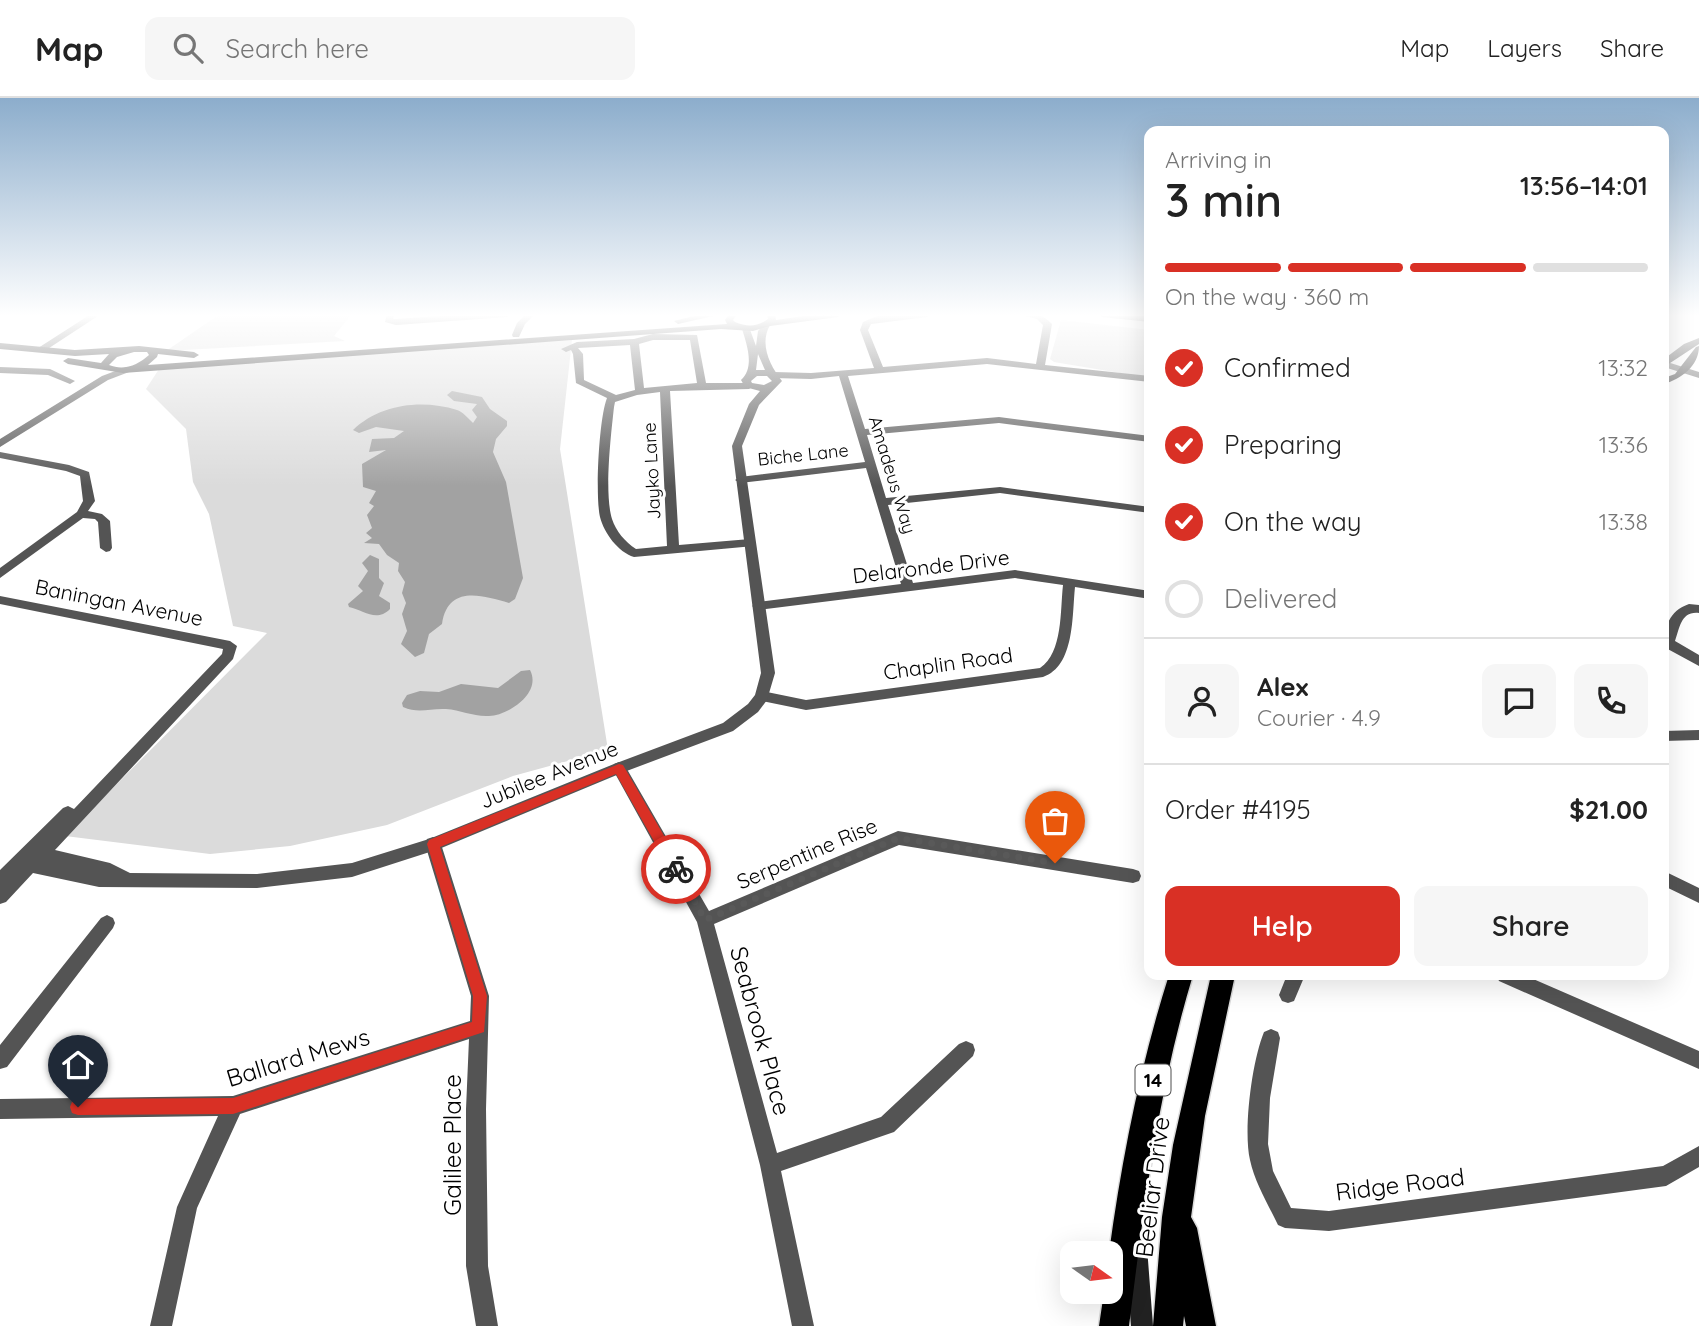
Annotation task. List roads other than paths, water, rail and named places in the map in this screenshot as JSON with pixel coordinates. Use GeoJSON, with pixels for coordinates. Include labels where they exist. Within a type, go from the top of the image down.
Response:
{"type":"FeatureCollection","features":[{"type":"Feature","properties":{"kind":"highway","name":"Beeliar Drive"},"geometry":{"type":"LineString","coordinates":[[1114,1326],[1134,1173],[1159,1052],[1180,980]]}},
{"type":"Feature","properties":{"kind":"highway","name":"Beeliar Drive"},"geometry":{"type":"LineString","coordinates":[[1168,1326],[1178,1203],[1201,1064],[1222,980]]}},
{"type":"Feature","properties":{"kind":"highway"},"geometry":{"type":"LineString","coordinates":[[1178,1203],[1201,1326]]}},
{"type":"Feature","properties":{"kind":"main road"},"geometry":{"type":"LineString","coordinates":[[1134,1173],[1137,1271],[1142,1326]]}},
{"type":"Feature","properties":{"kind":"street"},"geometry":{"type":"LineString","coordinates":[[33,371],[50,372],[70,381]]}},
{"type":"Feature","properties":{"kind":"street"},"geometry":{"type":"LineString","coordinates":[[89,388],[102,371]]}},
{"type":"Feature","properties":{"kind":"street"},"geometry":{"type":"LineString","coordinates":[[0,444],[89,388],[124,371]]}},
{"type":"Feature","properties":{"kind":"street"},"geometry":{"type":"LineString","coordinates":[[578,371],[581,383],[615,398]]}},
{"type":"Feature","properties":{"kind":"street"},"geometry":{"type":"LineString","coordinates":[[638,371],[640,393]]}},
{"type":"Feature","properties":{"kind":"street"},"geometry":{"type":"LineString","coordinates":[[699,371],[702,387]]}},
{"type":"Feature","properties":{"kind":"street"},"geometry":{"type":"LineString","coordinates":[[751,371],[749,381],[754,404]]}},
{"type":"Feature","properties":{"kind":"street"},"geometry":{"type":"LineString","coordinates":[[770,371],[773,380]]}},
{"type":"Feature","properties":{"kind":"street"},"geometry":{"type":"LineString","coordinates":[[750,543],[642,554],[628,551],[605,515],[608,405],[615,398],[640,393],[868,371]]}},
{"type":"Feature","properties":{"kind":"street"},"geometry":{"type":"LineString","coordinates":[[1085,371],[1144,378]]}},
{"type":"Feature","properties":{"kind":"street"},"geometry":{"type":"LineString","coordinates":[[749,381],[762,372],[773,380]]}},
{"type":"Feature","properties":{"kind":"street","name":"Amadeus Way"},"geometry":{"type":"LineString","coordinates":[[843,374],[908,587]]}},
{"type":"Feature","properties":{"kind":"street"},"geometry":{"type":"LineString","coordinates":[[762,696],[768,673],[737,446],[754,404],[773,380]]}},
{"type":"Feature","properties":{"kind":"street","name":"Jayko Lane"},"geometry":{"type":"LineString","coordinates":[[665,390],[673,550]]}},
{"type":"Feature","properties":{"kind":"street"},"geometry":{"type":"LineString","coordinates":[[860,433],[999,420],[1144,438]]}},
{"type":"Feature","properties":{"kind":"street"},"geometry":{"type":"LineString","coordinates":[[0,456],[69,468],[85,474],[89,501],[80,514],[0,574]]}},
{"type":"Feature","properties":{"kind":"street","name":"Biche Lane"},"geometry":{"type":"LineString","coordinates":[[740,480],[869,465]]}},
{"type":"Feature","properties":{"kind":"street"},"geometry":{"type":"LineString","coordinates":[[882,502],[1010,490],[1144,509]]}},
{"type":"Feature","properties":{"kind":"street"},"geometry":{"type":"LineString","coordinates":[[80,514],[98,516],[104,521],[106,548]]}},
{"type":"Feature","properties":{"kind":"street","name":"Delaronde Drive"},"geometry":{"type":"LineString","coordinates":[[758,606],[1015,574],[1144,594]]}},
{"type":"Feature","properties":{"kind":"street","name":"Chaplin Road"},"geometry":{"type":"LineString","coordinates":[[762,696],[806,705],[1043,673],[1058,659],[1069,582]]}},
{"type":"Feature","properties":{"kind":"street","name":"Baningan Avenue"},"geometry":{"type":"LineString","coordinates":[[0,600],[230,646],[228,656],[30,858]]}},
{"type":"Feature","properties":{"kind":"street"},"geometry":{"type":"LineString","coordinates":[[1669,633],[1677,616],[1689,608],[1699,609]]}},
{"type":"Feature","properties":{"kind":"street"},"geometry":{"type":"LineString","coordinates":[[1669,644],[1699,661]]}},
{"type":"Feature","properties":{"kind":"street","name":"Jubilee Avenue"},"geometry":{"type":"LineString","coordinates":[[30,858],[99,880],[271,880],[352,870],[433,844],[728,727],[743,718],[762,696]]}},
{"type":"Feature","properties":{"kind":"street"},"geometry":{"type":"LineString","coordinates":[[1669,736],[1699,735]]}},
{"type":"Feature","properties":{"kind":"street","name":"Seabrook Place"},"geometry":{"type":"LineString","coordinates":[[619,768],[705,920],[770,1165],[803,1326]]}},
{"type":"Feature","properties":{"kind":"street","name":"Serpentine Rise"},"geometry":{"type":"LineString","coordinates":[[705,920],[898,838],[1133,876]]}},
{"type":"Feature","properties":{"kind":"street","name":"Galilee Place"},"geometry":{"type":"LineString","coordinates":[[433,844],[480,996],[476,1109],[477,1266],[487,1326]]}},
{"type":"Feature","properties":{"kind":"street"},"geometry":{"type":"LineString","coordinates":[[0,881],[30,858]]}},
{"type":"Feature","properties":{"kind":"street"},"geometry":{"type":"LineString","coordinates":[[0,897],[30,858]]}},
{"type":"Feature","properties":{"kind":"street"},"geometry":{"type":"LineString","coordinates":[[1669,881],[1699,896]]}},
{"type":"Feature","properties":{"kind":"street"},"geometry":{"type":"LineString","coordinates":[[0,1060],[107,923]]}},
{"type":"Feature","properties":{"kind":"street"},"geometry":{"type":"LineString","coordinates":[[1288,995],[1295,980]]}},
{"type":"Feature","properties":{"kind":"street"},"geometry":{"type":"LineString","coordinates":[[1516,980],[1699,1060]]}},
{"type":"Feature","properties":{"kind":"street","name":"Ballard Mews"},"geometry":{"type":"LineString","coordinates":[[0,1109],[233,1106],[479,1027]]}},
{"type":"Feature","properties":{"kind":"street","name":"Ridge Road"},"geometry":{"type":"LineString","coordinates":[[1271,1038],[1266,1058],[1259,1128],[1259,1159],[1285,1218],[1329,1220],[1666,1176],[1699,1156]]}},
{"type":"Feature","properties":{"kind":"street"},"geometry":{"type":"LineString","coordinates":[[770,1165],[887,1125],[966,1050]]}},
{"type":"Feature","properties":{"kind":"street"},"geometry":{"type":"LineString","coordinates":[[161,1326],[187,1207],[233,1106]]}}]}
